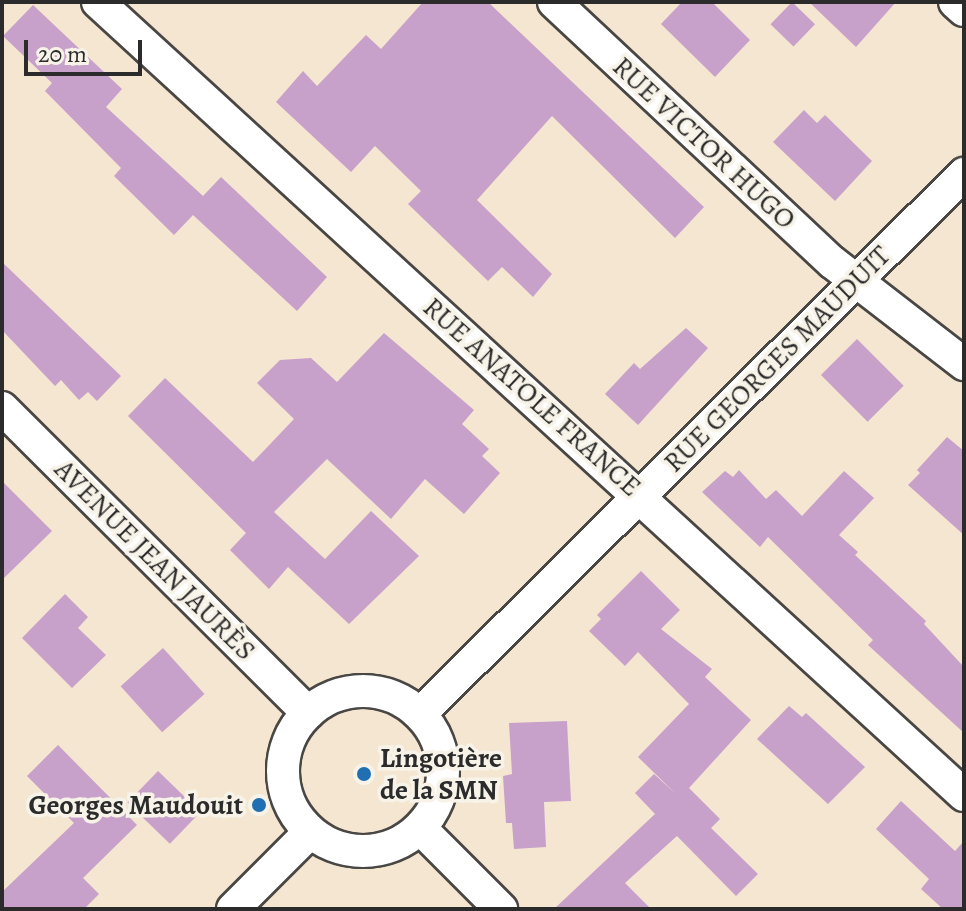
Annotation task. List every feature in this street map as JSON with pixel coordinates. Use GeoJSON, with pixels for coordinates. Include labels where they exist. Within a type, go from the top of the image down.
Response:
{"type":"FeatureCollection","features":[{"type":"Feature","properties":{"kind":"street","name":"RUE ANATOLE FRANCE"},"geometry":{"type":"LineString","coordinates":[[98,2],[964,795]]}},
{"type":"Feature","properties":{"kind":"street","name":"RUE VICTOR HUGO"},"geometry":{"type":"LineString","coordinates":[[554,2],[856,281],[964,364]]}},
{"type":"Feature","properties":{"kind":"street"},"geometry":{"type":"LineString","coordinates":[[955,2],[964,10]]}},
{"type":"Feature","properties":{"kind":"street","name":"RUE GEORGES MAUDUIT"},"geometry":{"type":"LineString","coordinates":[[420,714],[964,174]]}},
{"type":"Feature","properties":{"kind":"street","name":"AVENUE JEAN JAURÈS"},"geometry":{"type":"LineString","coordinates":[[2,408],[308,713]]}},
{"type":"Feature","properties":{"kind":"street"},"geometry":{"type":"LineString","coordinates":[[351,691],[376,692],[400,699],[420,714],[435,734],[443,758],[442,783],[435,808],[420,828],[401,843],[378,851],[354,852],[330,845],[309,833],[293,812],[283,786],[283,759],[291,734],[308,713],[328,699],[351,691]]}},
{"type":"Feature","properties":{"kind":"street"},"geometry":{"type":"LineString","coordinates":[[420,828],[501,909]]}},
{"type":"Feature","properties":{"kind":"street"},"geometry":{"type":"LineString","coordinates":[[233,909],[309,833]]}},
{"type":"Feature","properties":{"kind":"building"},"geometry":{"type":"Polygon","coordinates":[[[423,2],[488,2],[704,207],[675,238],[552,116],[477,200],[552,274],[533,297],[502,267],[488,281],[408,204],[421,191],[375,146],[351,172],[276,102],[303,71],[317,86],[366,35],[381,49],[423,2]]]}},
{"type":"Feature","properties":{"kind":"building"},"geometry":{"type":"Polygon","coordinates":[[[682,2],[712,2],[750,40],[715,77],[661,24],[682,2]]]}},
{"type":"Feature","properties":{"kind":"building"},"geometry":{"type":"Polygon","coordinates":[[[792,2],[815,24],[793,47],[770,24],[792,2]]]}},
{"type":"Feature","properties":{"kind":"building"},"geometry":{"type":"Polygon","coordinates":[[[809,2],[896,2],[856,47],[809,2]]]}},
{"type":"Feature","properties":{"kind":"building"},"geometry":{"type":"Polygon","coordinates":[[[33,5],[122,89],[106,107],[203,196],[221,177],[327,277],[297,311],[193,215],[174,235],[114,176],[121,168],[45,91],[52,83],[3,36],[33,5]]]}},
{"type":"Feature","properties":{"kind":"building"},"geometry":{"type":"Polygon","coordinates":[[[804,110],[817,123],[825,115],[872,161],[835,201],[773,142],[804,110]]]}},
{"type":"Feature","properties":{"kind":"building"},"geometry":{"type":"Polygon","coordinates":[[[2,262],[121,376],[97,401],[88,392],[79,400],[61,380],[55,386],[2,330],[2,262]]]}},
{"type":"Feature","properties":{"kind":"building"},"geometry":{"type":"Polygon","coordinates":[[[686,328],[708,348],[638,425],[605,394],[634,363],[640,369],[686,328]]]}},
{"type":"Feature","properties":{"kind":"building"},"geometry":{"type":"Polygon","coordinates":[[[384,333],[474,410],[462,424],[489,449],[482,456],[500,473],[464,514],[425,479],[391,519],[327,459],[274,512],[325,559],[371,511],[419,556],[349,624],[288,567],[269,589],[230,550],[246,533],[128,416],[165,378],[253,462],[294,419],[257,383],[280,360],[311,358],[337,382],[384,333]]]}},
{"type":"Feature","properties":{"kind":"building"},"geometry":{"type":"Polygon","coordinates":[[[857,339],[904,386],[868,422],[821,375],[857,339]]]}},
{"type":"Feature","properties":{"kind":"building"},"geometry":{"type":"Polygon","coordinates":[[[947,437],[964,451],[964,535],[908,485],[920,473],[917,470],[947,437]]]}},
{"type":"Feature","properties":{"kind":"building"},"geometry":{"type":"Polygon","coordinates":[[[739,470],[766,499],[776,490],[802,516],[844,471],[874,498],[839,535],[858,552],[855,555],[926,621],[924,624],[964,667],[964,733],[868,645],[873,640],[768,537],[760,547],[702,492],[725,471],[733,477],[739,470]]]}},
{"type":"Feature","properties":{"kind":"building"},"geometry":{"type":"Polygon","coordinates":[[[2,481],[52,531],[2,580],[2,481]]]}},
{"type":"Feature","properties":{"kind":"building"},"geometry":{"type":"Polygon","coordinates":[[[641,571],[680,610],[661,629],[712,669],[705,677],[751,720],[689,788],[720,819],[711,828],[758,874],[736,896],[677,836],[625,883],[651,909],[554,909],[655,814],[635,793],[654,774],[676,794],[638,757],[689,704],[638,652],[625,666],[589,631],[601,619],[597,615],[641,571]]]}},
{"type":"Feature","properties":{"kind":"building"},"geometry":{"type":"Polygon","coordinates":[[[65,594],[88,617],[78,628],[106,655],[72,688],[22,638],[65,594]]]}},
{"type":"Feature","properties":{"kind":"building"},"geometry":{"type":"Polygon","coordinates":[[[163,648],[204,694],[162,732],[121,686],[163,648]]]}},
{"type":"Feature","properties":{"kind":"building"},"geometry":{"type":"Polygon","coordinates":[[[789,706],[802,717],[806,713],[865,767],[828,804],[757,739],[789,706]]]}},
{"type":"Feature","properties":{"kind":"building"},"geometry":{"type":"Polygon","coordinates":[[[567,721],[571,801],[544,802],[546,847],[514,849],[512,823],[506,823],[503,776],[512,774],[509,723],[567,721]]]}},
{"type":"Feature","properties":{"kind":"building"},"geometry":{"type":"Polygon","coordinates":[[[58,745],[137,825],[83,878],[99,894],[84,909],[2,909],[2,892],[74,823],[27,776],[58,745]]]}},
{"type":"Feature","properties":{"kind":"building"},"geometry":{"type":"Polygon","coordinates":[[[158,771],[200,812],[170,844],[127,803],[158,771]]]}},
{"type":"Feature","properties":{"kind":"building"},"geometry":{"type":"Polygon","coordinates":[[[901,801],[955,851],[964,841],[964,909],[943,909],[921,889],[929,879],[876,829],[901,801]]]}},
{"type":"Feature","properties":{"kind":"place","name":"Lingotière de la SMN"},"geometry":{"type":"Point","coordinates":[364,774]}},
{"type":"Feature","properties":{"kind":"place","name":"Georges Maudouit"},"geometry":{"type":"Point","coordinates":[259,805]}}]}
